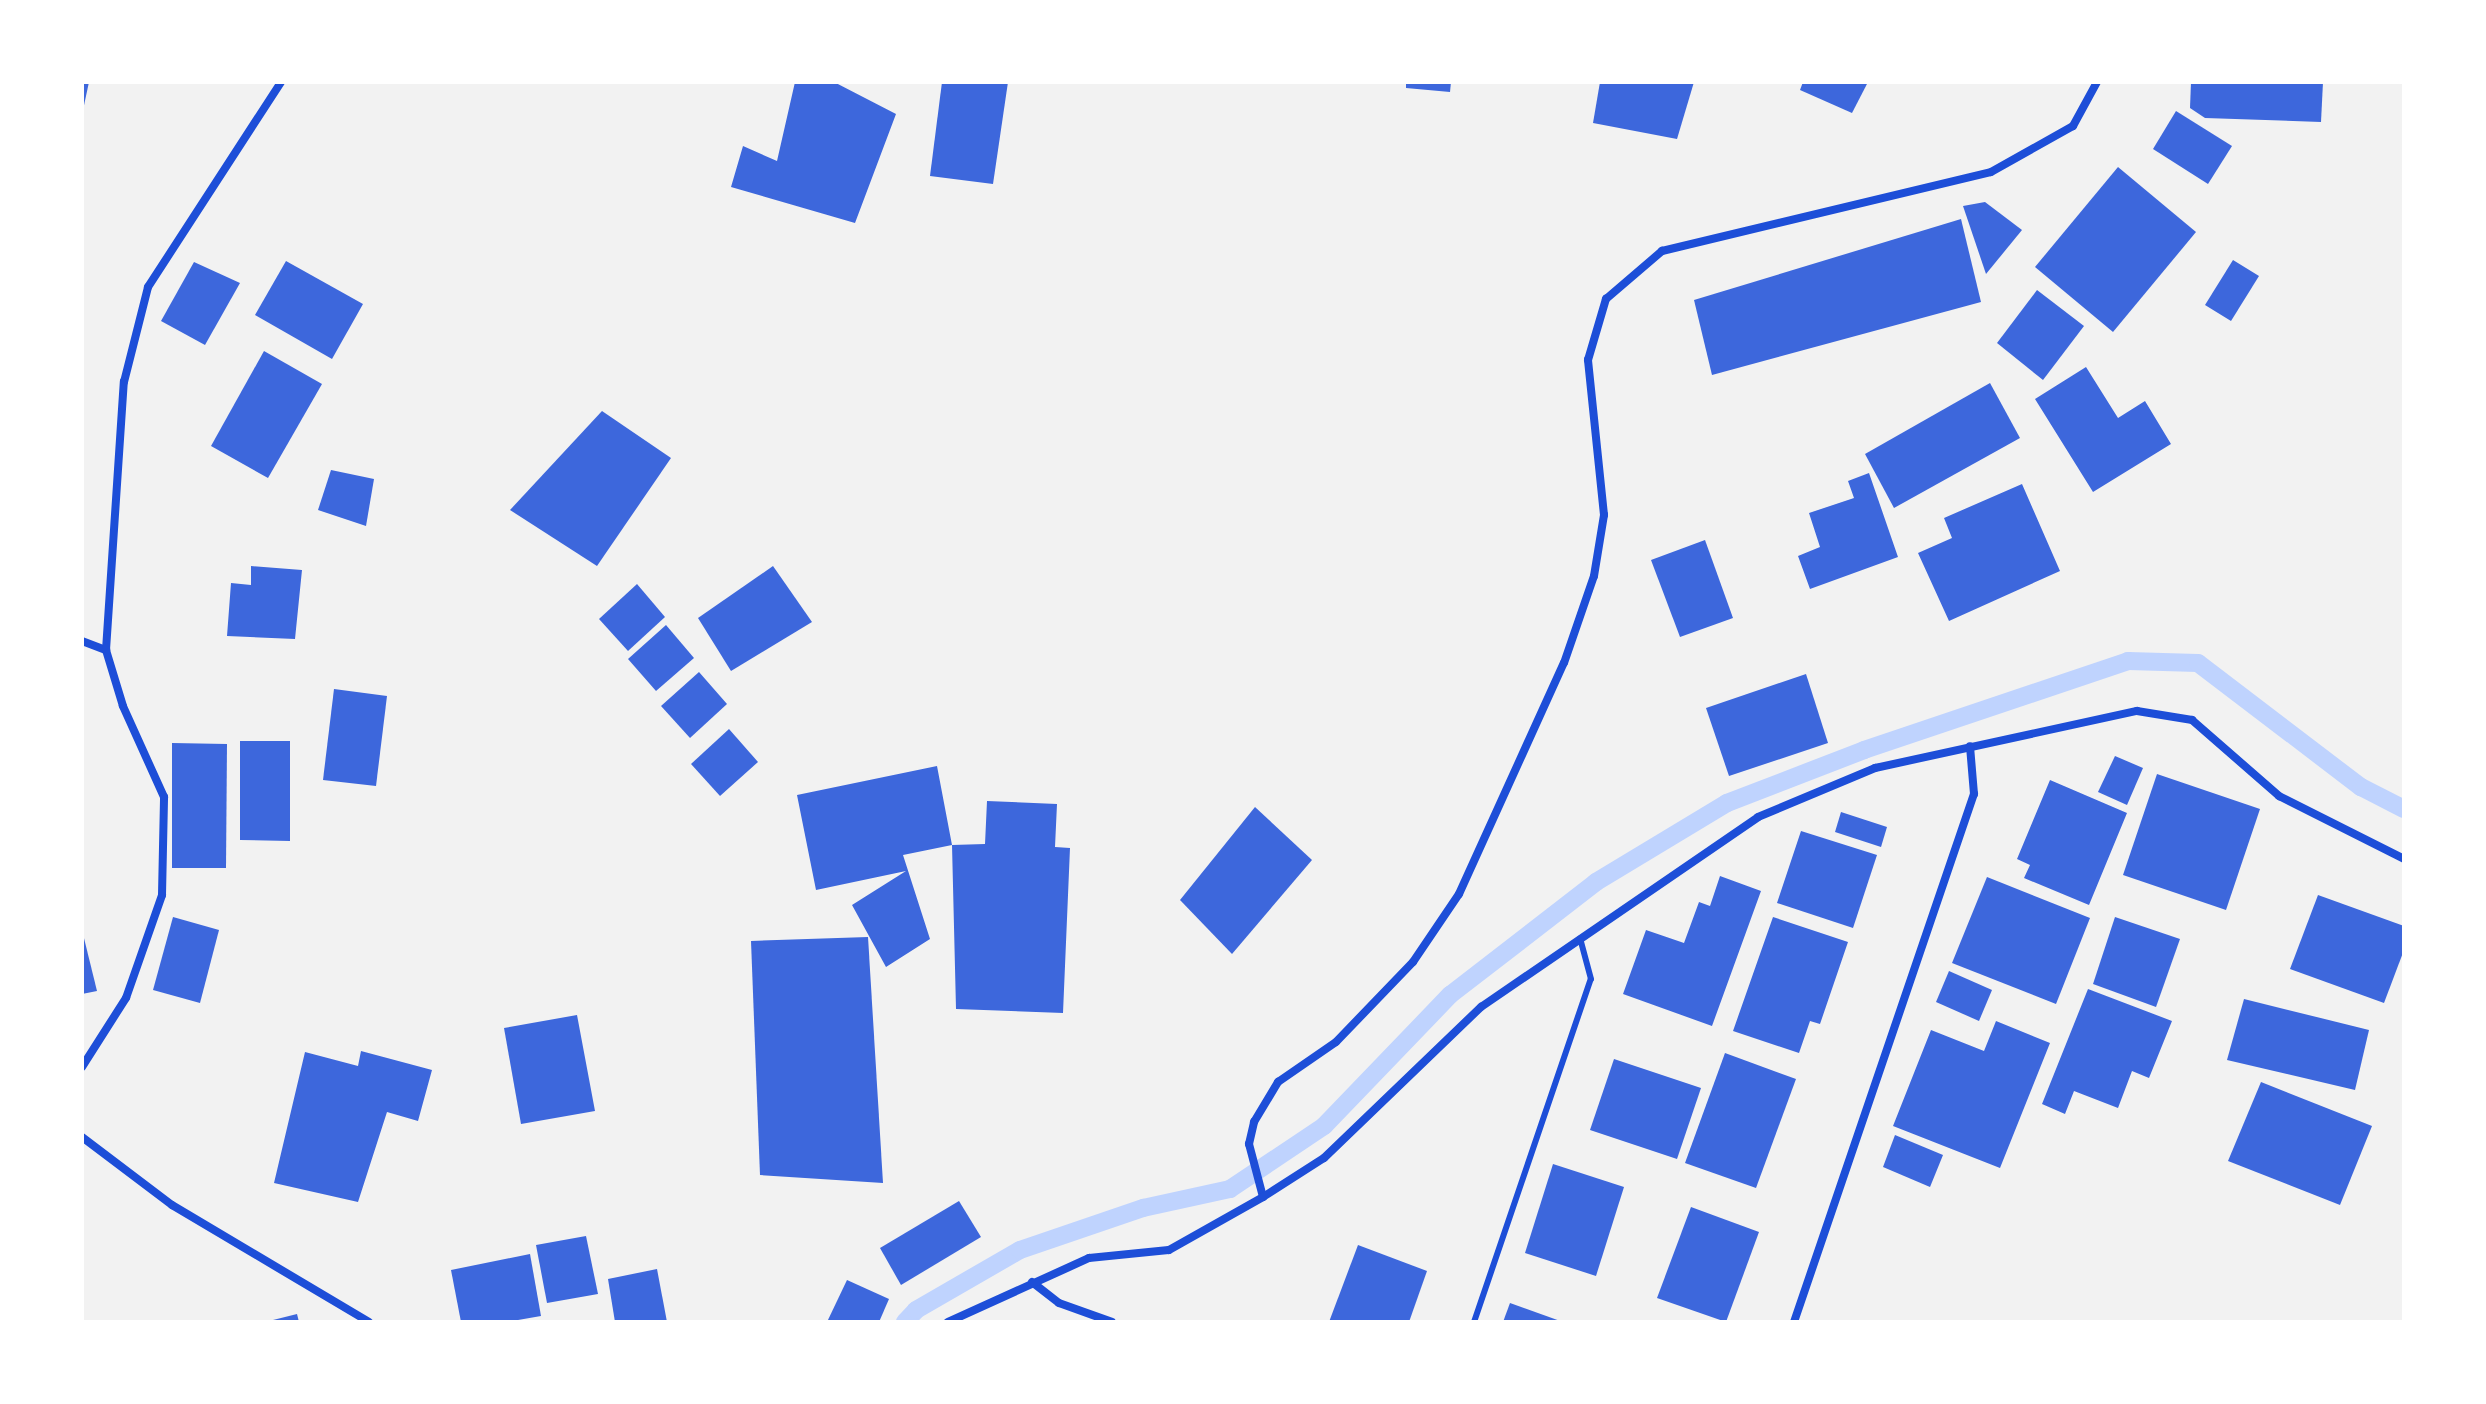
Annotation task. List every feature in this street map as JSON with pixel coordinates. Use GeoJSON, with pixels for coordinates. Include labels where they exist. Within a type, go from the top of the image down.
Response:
{"type":"FeatureCollection","features":[{"type":"Feature","properties":{"kind":"street"},"geometry":{"type":"LineString","coordinates":[[82,1067],[126,998],[162,895],[164,797],[123,706],[106,650],[124,382],[148,287],[281,82]]}},
{"type":"Feature","properties":{"kind":"street"},"geometry":{"type":"LineString","coordinates":[[1263,1197],[1249,1144],[1254,1122],[1278,1082],[1336,1042],[1413,962],[1459,894],[1564,663],[1594,576],[1604,515],[1588,360],[1606,299],[1662,251],[1991,172],[2073,126],[2097,82]]}},
{"type":"Feature","properties":{"kind":"street"},"geometry":{"type":"LineString","coordinates":[[82,641],[106,650]]}},
{"type":"Feature","properties":{"kind":"street"},"geometry":{"type":"LineString","coordinates":[[948,1322],[1089,1258],[1169,1250],[1263,1197],[1324,1158],[1481,1007],[1758,817],[1875,768],[2137,711],[2192,720],[2279,796],[2404,859]]}},
{"type":"Feature","properties":{"kind":"street"},"geometry":{"type":"LineString","coordinates":[[1794,1322],[1974,794],[1970,746]]}},
{"type":"Feature","properties":{"kind":"street"},"geometry":{"type":"LineString","coordinates":[[82,1137],[172,1205],[369,1322]]}},
{"type":"Feature","properties":{"kind":"street"},"geometry":{"type":"LineString","coordinates":[[1032,1282],[1059,1303],[1112,1322]]}},
{"type":"Feature","properties":{"kind":"lane"},"geometry":{"type":"LineString","coordinates":[[1474,1322],[1591,979],[1580,938]]}},
{"type":"Feature","properties":{"kind":"building"},"geometry":{"type":"Polygon","coordinates":[[[82,82],[89,82],[83,110],[82,110],[82,82]]]}},
{"type":"Feature","properties":{"kind":"building"},"geometry":{"type":"Polygon","coordinates":[[[795,82],[834,82],[896,114],[855,223],[731,187],[743,146],[777,161],[795,82]]]}},
{"type":"Feature","properties":{"kind":"building"},"geometry":{"type":"Polygon","coordinates":[[[942,82],[1008,82],[993,184],[930,176],[942,82]]]}},
{"type":"Feature","properties":{"kind":"building"},"geometry":{"type":"Polygon","coordinates":[[[1406,82],[1451,82],[1450,92],[1406,88],[1406,82]]]}},
{"type":"Feature","properties":{"kind":"building"},"geometry":{"type":"Polygon","coordinates":[[[1600,82],[1694,82],[1677,139],[1593,123],[1600,82]]]}},
{"type":"Feature","properties":{"kind":"building"},"geometry":{"type":"Polygon","coordinates":[[[1803,82],[1868,82],[1852,113],[1800,90],[1803,82]]]}},
{"type":"Feature","properties":{"kind":"building"},"geometry":{"type":"Polygon","coordinates":[[[2191,82],[2323,82],[2321,122],[2205,118],[2190,108],[2191,82]]]}},
{"type":"Feature","properties":{"kind":"building"},"geometry":{"type":"Polygon","coordinates":[[[2176,111],[2232,146],[2208,184],[2153,149],[2176,111]]]}},
{"type":"Feature","properties":{"kind":"building"},"geometry":{"type":"Polygon","coordinates":[[[2118,167],[2196,232],[2113,332],[2035,267],[2118,167]]]}},
{"type":"Feature","properties":{"kind":"building"},"geometry":{"type":"Polygon","coordinates":[[[1985,202],[2022,230],[1986,274],[1963,206],[1985,202]]]}},
{"type":"Feature","properties":{"kind":"building"},"geometry":{"type":"Polygon","coordinates":[[[1961,219],[1981,302],[1712,375],[1694,300],[1961,219]]]}},
{"type":"Feature","properties":{"kind":"building"},"geometry":{"type":"Polygon","coordinates":[[[2233,260],[2259,276],[2231,321],[2205,305],[2233,260]]]}},
{"type":"Feature","properties":{"kind":"building"},"geometry":{"type":"Polygon","coordinates":[[[286,261],[363,304],[332,359],[255,315],[286,261]]]}},
{"type":"Feature","properties":{"kind":"building"},"geometry":{"type":"Polygon","coordinates":[[[194,262],[240,283],[205,345],[161,321],[194,262]]]}},
{"type":"Feature","properties":{"kind":"building"},"geometry":{"type":"Polygon","coordinates":[[[2037,290],[2084,326],[2043,380],[1997,343],[2037,290]]]}},
{"type":"Feature","properties":{"kind":"building"},"geometry":{"type":"Polygon","coordinates":[[[264,351],[322,384],[268,478],[211,446],[264,351]]]}},
{"type":"Feature","properties":{"kind":"building"},"geometry":{"type":"Polygon","coordinates":[[[2086,367],[2118,418],[2145,401],[2171,444],[2093,492],[2035,399],[2086,367]]]}},
{"type":"Feature","properties":{"kind":"building"},"geometry":{"type":"Polygon","coordinates":[[[1990,383],[2020,438],[1894,508],[1865,454],[1990,383]]]}},
{"type":"Feature","properties":{"kind":"building"},"geometry":{"type":"Polygon","coordinates":[[[602,411],[671,458],[597,566],[510,510],[602,411]]]}},
{"type":"Feature","properties":{"kind":"building"},"geometry":{"type":"Polygon","coordinates":[[[331,470],[374,479],[366,526],[318,510],[331,470]]]}},
{"type":"Feature","properties":{"kind":"building"},"geometry":{"type":"Polygon","coordinates":[[[1869,473],[1898,557],[1810,589],[1798,556],[1820,547],[1809,513],[1854,498],[1848,481],[1869,473]]]}},
{"type":"Feature","properties":{"kind":"building"},"geometry":{"type":"Polygon","coordinates":[[[2022,484],[2060,571],[1949,621],[1918,553],[1952,538],[1944,518],[2022,484]]]}},
{"type":"Feature","properties":{"kind":"building"},"geometry":{"type":"Polygon","coordinates":[[[1705,540],[1733,618],[1680,637],[1651,560],[1705,540]]]}},
{"type":"Feature","properties":{"kind":"building"},"geometry":{"type":"Polygon","coordinates":[[[251,566],[302,570],[295,639],[227,636],[231,583],[251,585],[251,566]]]}},
{"type":"Feature","properties":{"kind":"building"},"geometry":{"type":"Polygon","coordinates":[[[773,566],[812,622],[731,671],[698,618],[773,566]]]}},
{"type":"Feature","properties":{"kind":"building"},"geometry":{"type":"Polygon","coordinates":[[[637,584],[665,617],[628,651],[599,619],[637,584]]]}},
{"type":"Feature","properties":{"kind":"building"},"geometry":{"type":"Polygon","coordinates":[[[666,625],[694,658],[656,691],[628,659],[666,625]]]}},
{"type":"Feature","properties":{"kind":"building"},"geometry":{"type":"Polygon","coordinates":[[[699,672],[727,704],[690,738],[661,706],[699,672]]]}},
{"type":"Feature","properties":{"kind":"building"},"geometry":{"type":"Polygon","coordinates":[[[1806,674],[1828,743],[1729,776],[1706,708],[1806,674]]]}},
{"type":"Feature","properties":{"kind":"building"},"geometry":{"type":"Polygon","coordinates":[[[334,689],[387,696],[376,786],[323,780],[334,689]]]}},
{"type":"Feature","properties":{"kind":"building"},"geometry":{"type":"Polygon","coordinates":[[[729,729],[758,762],[720,796],[691,764],[729,729]]]}},
{"type":"Feature","properties":{"kind":"building"},"geometry":{"type":"Polygon","coordinates":[[[240,741],[290,741],[290,841],[240,840],[240,741]]]}},
{"type":"Feature","properties":{"kind":"building"},"geometry":{"type":"Polygon","coordinates":[[[172,743],[227,744],[226,868],[172,868],[172,743]]]}},
{"type":"Feature","properties":{"kind":"building"},"geometry":{"type":"Polygon","coordinates":[[[2115,756],[2143,768],[2127,805],[2098,792],[2115,756]]]}},
{"type":"Feature","properties":{"kind":"building"},"geometry":{"type":"Polygon","coordinates":[[[937,766],[952,845],[903,855],[930,939],[886,967],[852,905],[906,871],[816,890],[797,795],[937,766]]]}},
{"type":"Feature","properties":{"kind":"building"},"geometry":{"type":"Polygon","coordinates":[[[2157,774],[2260,809],[2226,910],[2123,875],[2157,774]]]}},
{"type":"Feature","properties":{"kind":"building"},"geometry":{"type":"Polygon","coordinates":[[[2050,780],[2127,813],[2089,905],[2024,878],[2030,865],[2017,859],[2050,780]]]}},
{"type":"Feature","properties":{"kind":"building"},"geometry":{"type":"Polygon","coordinates":[[[987,801],[1057,804],[1055,847],[1070,848],[1063,1013],[956,1009],[952,845],[985,844],[987,801]]]}},
{"type":"Feature","properties":{"kind":"building"},"geometry":{"type":"Polygon","coordinates":[[[1255,807],[1312,860],[1232,954],[1180,900],[1255,807]]]}},
{"type":"Feature","properties":{"kind":"building"},"geometry":{"type":"Polygon","coordinates":[[[1841,812],[1887,827],[1881,847],[1835,832],[1841,812]]]}},
{"type":"Feature","properties":{"kind":"building"},"geometry":{"type":"Polygon","coordinates":[[[1801,831],[1877,855],[1853,928],[1777,903],[1801,831]]]}},
{"type":"Feature","properties":{"kind":"building"},"geometry":{"type":"Polygon","coordinates":[[[1720,876],[1761,891],[1712,1026],[1623,994],[1646,930],[1684,943],[1699,902],[1710,906],[1720,876]]]}},
{"type":"Feature","properties":{"kind":"building"},"geometry":{"type":"Polygon","coordinates":[[[1987,877],[2090,918],[2056,1004],[1952,963],[1987,877]]]}},
{"type":"Feature","properties":{"kind":"building"},"geometry":{"type":"Polygon","coordinates":[[[2318,895],[2404,926],[2404,950],[2384,1003],[2290,969],[2318,895]]]}},
{"type":"Feature","properties":{"kind":"building"},"geometry":{"type":"Polygon","coordinates":[[[173,917],[219,930],[200,1003],[153,990],[173,917]]]}},
{"type":"Feature","properties":{"kind":"building"},"geometry":{"type":"Polygon","coordinates":[[[1773,917],[1848,942],[1820,1024],[1810,1021],[1799,1053],[1733,1031],[1773,917]]]}},
{"type":"Feature","properties":{"kind":"building"},"geometry":{"type":"Polygon","coordinates":[[[2115,917],[2180,939],[2156,1007],[2093,984],[2115,917]]]}},
{"type":"Feature","properties":{"kind":"building"},"geometry":{"type":"Polygon","coordinates":[[[82,930],[97,991],[82,994],[82,930]]]}},
{"type":"Feature","properties":{"kind":"building"},"geometry":{"type":"Polygon","coordinates":[[[868,937],[883,1183],[760,1175],[751,941],[868,937]]]}},
{"type":"Feature","properties":{"kind":"building"},"geometry":{"type":"Polygon","coordinates":[[[1949,971],[1992,990],[1979,1021],[1936,1002],[1949,971]]]}},
{"type":"Feature","properties":{"kind":"building"},"geometry":{"type":"Polygon","coordinates":[[[2088,989],[2172,1021],[2149,1078],[2132,1071],[2118,1108],[2074,1091],[2065,1114],[2042,1104],[2088,989]]]}},
{"type":"Feature","properties":{"kind":"building"},"geometry":{"type":"Polygon","coordinates":[[[2244,999],[2369,1030],[2355,1090],[2227,1060],[2244,999]]]}},
{"type":"Feature","properties":{"kind":"building"},"geometry":{"type":"Polygon","coordinates":[[[577,1015],[595,1111],[521,1124],[504,1028],[577,1015]]]}},
{"type":"Feature","properties":{"kind":"building"},"geometry":{"type":"Polygon","coordinates":[[[1996,1021],[2050,1043],[2000,1168],[1893,1126],[1931,1030],[1984,1051],[1996,1021]]]}},
{"type":"Feature","properties":{"kind":"building"},"geometry":{"type":"Polygon","coordinates":[[[361,1051],[432,1070],[418,1121],[387,1112],[358,1202],[274,1183],[305,1052],[358,1066],[361,1051]]]}},
{"type":"Feature","properties":{"kind":"building"},"geometry":{"type":"Polygon","coordinates":[[[1725,1053],[1796,1079],[1756,1188],[1685,1163],[1725,1053]]]}},
{"type":"Feature","properties":{"kind":"building"},"geometry":{"type":"Polygon","coordinates":[[[1614,1059],[1701,1088],[1677,1159],[1590,1130],[1614,1059]]]}},
{"type":"Feature","properties":{"kind":"building"},"geometry":{"type":"Polygon","coordinates":[[[2261,1082],[2372,1126],[2340,1205],[2228,1161],[2261,1082]]]}},
{"type":"Feature","properties":{"kind":"building"},"geometry":{"type":"Polygon","coordinates":[[[1895,1135],[1943,1155],[1930,1187],[1883,1167],[1895,1135]]]}},
{"type":"Feature","properties":{"kind":"building"},"geometry":{"type":"Polygon","coordinates":[[[1553,1164],[1624,1187],[1596,1276],[1525,1253],[1553,1164]]]}},
{"type":"Feature","properties":{"kind":"building"},"geometry":{"type":"Polygon","coordinates":[[[959,1201],[981,1237],[901,1285],[880,1248],[959,1201]]]}},
{"type":"Feature","properties":{"kind":"building"},"geometry":{"type":"Polygon","coordinates":[[[1691,1207],[1759,1232],[1726,1322],[1657,1298],[1691,1207]]]}},
{"type":"Feature","properties":{"kind":"building"},"geometry":{"type":"Polygon","coordinates":[[[586,1236],[598,1294],[547,1303],[536,1245],[586,1236]]]}},
{"type":"Feature","properties":{"kind":"building"},"geometry":{"type":"Polygon","coordinates":[[[1358,1245],[1427,1271],[1409,1322],[1329,1322],[1358,1245]]]}},
{"type":"Feature","properties":{"kind":"building"},"geometry":{"type":"Polygon","coordinates":[[[530,1254],[541,1316],[507,1322],[461,1322],[451,1270],[530,1254]]]}},
{"type":"Feature","properties":{"kind":"building"},"geometry":{"type":"Polygon","coordinates":[[[657,1269],[667,1322],[615,1322],[608,1279],[657,1269]]]}},
{"type":"Feature","properties":{"kind":"building"},"geometry":{"type":"Polygon","coordinates":[[[847,1280],[889,1299],[879,1322],[827,1322],[847,1280]]]}},
{"type":"Feature","properties":{"kind":"building"},"geometry":{"type":"Polygon","coordinates":[[[1510,1303],[1563,1322],[1503,1322],[1510,1303]]]}},
{"type":"Feature","properties":{"kind":"building"},"geometry":{"type":"Polygon","coordinates":[[[297,1314],[299,1322],[269,1322],[269,1321],[297,1314]]]}},
{"type":"Feature","properties":{"kind":"waterway"},"geometry":{"type":"LineString","coordinates":[[905,1322],[916,1310],[1020,1250],[1143,1208],[1230,1189],[1324,1126],[1450,995],[1596,882],[1727,803],[1864,750],[2128,661],[2198,663],[2361,787],[2404,809]]}}]}
